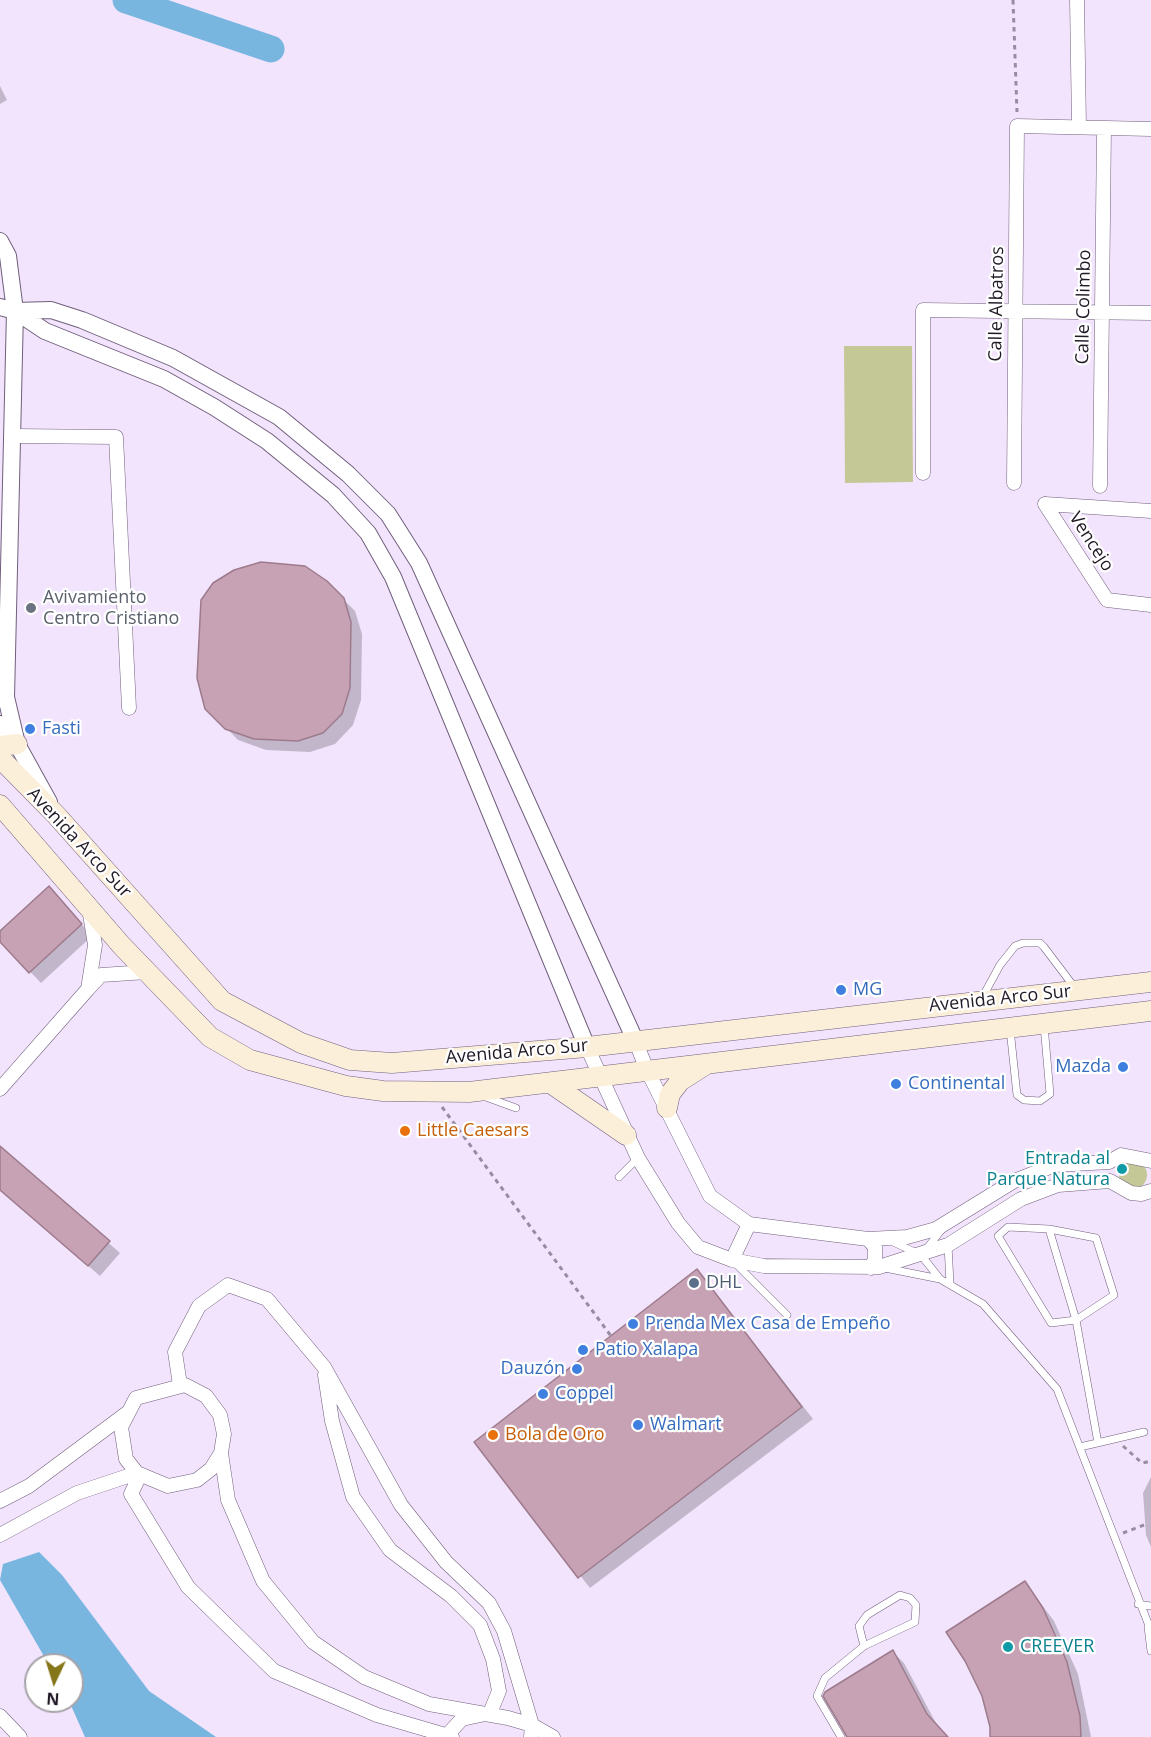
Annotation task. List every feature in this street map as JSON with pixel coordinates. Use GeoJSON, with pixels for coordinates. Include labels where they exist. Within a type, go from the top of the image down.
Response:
{"type":"FeatureCollection","features":[{"type":"Feature","properties":{"kind":"main road","name":"Avenida Arco Sur"},"geometry":{"type":"LineString","coordinates":[[0,758],[57,816],[222,1001],[301,1043],[350,1060],[392,1063],[587,1047],[1151,982]]}},
{"type":"Feature","properties":{"kind":"main road","name":"Avenida Arco Sur"},"geometry":{"type":"LineString","coordinates":[[0,805],[147,972],[210,1036],[250,1060],[346,1086],[433,1094],[469,1092],[552,1084],[710,1061],[1151,1011]]}},
{"type":"Feature","properties":{"kind":"main road"},"geometry":{"type":"LineString","coordinates":[[667,1108],[670,1094],[680,1081],[710,1061]]}},
{"type":"Feature","properties":{"kind":"main road"},"geometry":{"type":"LineString","coordinates":[[552,1084],[626,1135]]}},
{"type":"Feature","properties":{"kind":"street"},"geometry":{"type":"LineString","coordinates":[[1077,0],[1079,126]]}},
{"type":"Feature","properties":{"kind":"street"},"geometry":{"type":"LineString","coordinates":[[1017,126],[1151,129]]}},
{"type":"Feature","properties":{"kind":"street","name":"Calle Albatros"},"geometry":{"type":"LineString","coordinates":[[1014,483],[1017,126]]}},
{"type":"Feature","properties":{"kind":"street","name":"Calle Colimbo"},"geometry":{"type":"LineString","coordinates":[[1100,486],[1104,128]]}},
{"type":"Feature","properties":{"kind":"street"},"geometry":{"type":"LineString","coordinates":[[0,241],[8,256],[14,436],[4,589],[8,745]]}},
{"type":"Feature","properties":{"kind":"street"},"geometry":{"type":"LineString","coordinates":[[8,309],[51,310],[120,334],[182,362],[279,417],[348,474],[388,514],[418,563],[647,1070],[710,1196],[749,1224],[868,1239],[907,1237],[936,1229],[1014,1181],[1055,1165],[1109,1162],[1121,1155],[1151,1161]]}},
{"type":"Feature","properties":{"kind":"street"},"geometry":{"type":"LineString","coordinates":[[8,309],[45,331],[164,379],[214,406],[267,441],[292,461],[333,495],[368,533],[393,578],[587,1047],[626,1135],[678,1223],[698,1247],[732,1260],[764,1266],[875,1267],[948,1245],[1021,1199],[1058,1185],[1110,1181],[1131,1193],[1141,1194],[1151,1191]]}},
{"type":"Feature","properties":{"kind":"street"},"geometry":{"type":"LineString","coordinates":[[923,474],[923,310],[1151,313]]}},
{"type":"Feature","properties":{"kind":"street"},"geometry":{"type":"LineString","coordinates":[[14,436],[116,437],[129,708]]}},
{"type":"Feature","properties":{"kind":"street","name":"Vencejo"},"geometry":{"type":"LineString","coordinates":[[1151,511],[1045,504],[1107,600],[1151,605]]}},
{"type":"Feature","properties":{"kind":"street"},"geometry":{"type":"LineString","coordinates":[[0,724],[8,745],[57,816]]}},
{"type":"Feature","properties":{"kind":"street"},"geometry":{"type":"LineString","coordinates":[[88,906],[94,945],[88,989]]}},
{"type":"Feature","properties":{"kind":"street"},"geometry":{"type":"LineString","coordinates":[[0,1089],[101,975],[147,972]]}},
{"type":"Feature","properties":{"kind":"street"},"geometry":{"type":"LineString","coordinates":[[1109,1162],[1110,1181]]}},
{"type":"Feature","properties":{"kind":"street"},"geometry":{"type":"LineString","coordinates":[[732,1260],[749,1224]]}},
{"type":"Feature","properties":{"kind":"street"},"geometry":{"type":"LineString","coordinates":[[868,1239],[875,1247],[875,1267]]}},
{"type":"Feature","properties":{"kind":"street"},"geometry":{"type":"LineString","coordinates":[[180,1385],[175,1352],[199,1306],[228,1285],[267,1299],[324,1367],[401,1505],[446,1562],[489,1603],[504,1631],[531,1731]]}},
{"type":"Feature","properties":{"kind":"street"},"geometry":{"type":"LineString","coordinates":[[324,1367],[332,1421],[353,1497],[390,1550],[451,1596],[480,1625],[493,1659],[499,1691],[489,1713]]}},
{"type":"Feature","properties":{"kind":"street"},"geometry":{"type":"LineString","coordinates":[[221,1453],[211,1469],[196,1480],[168,1486],[139,1474],[126,1459],[121,1427],[136,1398],[180,1385],[206,1396],[220,1414],[224,1434],[221,1453],[228,1500],[263,1581],[313,1642],[364,1677],[429,1704],[489,1713],[531,1731],[554,1737]]}},
{"type":"Feature","properties":{"kind":"street"},"geometry":{"type":"LineString","coordinates":[[0,1501],[29,1486],[129,1412]]}},
{"type":"Feature","properties":{"kind":"street"},"geometry":{"type":"LineString","coordinates":[[139,1474],[131,1494],[188,1587],[274,1671],[377,1715],[450,1736],[462,1719],[489,1713]]}},
{"type":"Feature","properties":{"kind":"street"},"geometry":{"type":"LineString","coordinates":[[0,1535],[77,1493],[139,1474]]}},
{"type":"Feature","properties":{"kind":"street"},"geometry":{"type":"LineString","coordinates":[[0,1716],[20,1737]]}},
{"type":"Feature","properties":{"kind":"lane"},"geometry":{"type":"LineString","coordinates":[[980,1001],[1000,965],[1015,946],[1023,943],[1040,943],[1077,990]]}},
{"type":"Feature","properties":{"kind":"lane"},"geometry":{"type":"LineString","coordinates":[[1010,1027],[1017,1095],[1024,1100],[1040,1101],[1050,1094],[1044,1023]]}},
{"type":"Feature","properties":{"kind":"lane"},"geometry":{"type":"LineString","coordinates":[[469,1092],[516,1108]]}},
{"type":"Feature","properties":{"kind":"lane"},"geometry":{"type":"LineString","coordinates":[[620,1177],[638,1158]]}},
{"type":"Feature","properties":{"kind":"lane"},"geometry":{"type":"LineString","coordinates":[[921,1255],[947,1222]]}},
{"type":"Feature","properties":{"kind":"lane"},"geometry":{"type":"LineString","coordinates":[[1008,1227],[1049,1229],[1096,1238],[1114,1295],[1077,1320],[1051,1323],[998,1236],[1008,1227]]}},
{"type":"Feature","properties":{"kind":"lane"},"geometry":{"type":"LineString","coordinates":[[1049,1229],[1077,1320],[1098,1443]]}},
{"type":"Feature","properties":{"kind":"lane"},"geometry":{"type":"LineString","coordinates":[[885,1238],[921,1255],[940,1279]]}},
{"type":"Feature","properties":{"kind":"lane"},"geometry":{"type":"LineString","coordinates":[[948,1245],[950,1284]]}},
{"type":"Feature","properties":{"kind":"lane"},"geometry":{"type":"LineString","coordinates":[[732,1260],[787,1315]]}},
{"type":"Feature","properties":{"kind":"lane"},"geometry":{"type":"LineString","coordinates":[[875,1267],[940,1279],[983,1304],[1057,1389],[1138,1604],[1150,1629],[1151,1651]]}},
{"type":"Feature","properties":{"kind":"lane"},"geometry":{"type":"LineString","coordinates":[[1080,1447],[1144,1432]]}},
{"type":"Feature","properties":{"kind":"lane"},"geometry":{"type":"LineString","coordinates":[[841,1737],[816,1696],[825,1678],[864,1646],[915,1622],[916,1605],[910,1598],[900,1595],[867,1615],[859,1626],[864,1646]]}},
{"type":"Feature","properties":{"kind":"lane"},"geometry":{"type":"LineString","coordinates":[[1138,1604],[1151,1606]]}},
{"type":"Feature","properties":{"kind":"path"},"geometry":{"type":"LineString","coordinates":[[1013,0],[1017,126]]}},
{"type":"Feature","properties":{"kind":"path"},"geometry":{"type":"LineString","coordinates":[[433,1094],[611,1336]]}},
{"type":"Feature","properties":{"kind":"path"},"geometry":{"type":"LineString","coordinates":[[1115,1438],[1142,1463],[1151,1461]]}},
{"type":"Feature","properties":{"kind":"path"},"geometry":{"type":"LineString","coordinates":[[1113,1537],[1144,1525]]}},
{"type":"Feature","properties":{"kind":"green space"},"geometry":{"type":"Polygon","coordinates":[[[844,346],[912,346],[913,482],[845,483],[844,346]]]}},
{"type":"Feature","properties":{"kind":"green space"},"geometry":{"type":"Polygon","coordinates":[[[1133,1161],[1143,1165],[1147,1175],[1143,1185],[1133,1189],[1123,1185],[1119,1175],[1123,1165],[1133,1161]]]}},
{"type":"Feature","properties":{"kind":"water"},"geometry":{"type":"Polygon","coordinates":[[[39,1552],[62,1575],[149,1691],[216,1737],[85,1737],[74,1713],[84,1713],[84,1653],[42,1653],[0,1580],[3,1564],[39,1552]]]}},
{"type":"Feature","properties":{"kind":"building"},"geometry":{"type":"Polygon","coordinates":[[[261,562],[305,566],[327,581],[344,598],[351,622],[350,688],[342,714],[323,733],[298,741],[254,739],[225,729],[205,709],[197,678],[201,600],[213,583],[234,570],[261,562]]]}},
{"type":"Feature","properties":{"kind":"building"},"geometry":{"type":"Polygon","coordinates":[[[49,886],[82,924],[29,973],[0,942],[0,931],[49,886]]]}},
{"type":"Feature","properties":{"kind":"building"},"geometry":{"type":"Polygon","coordinates":[[[0,1146],[110,1241],[88,1266],[0,1190],[0,1146]]]}},
{"type":"Feature","properties":{"kind":"building","name":"Walmart"},"geometry":{"type":"Polygon","coordinates":[[[697,1269],[802,1407],[578,1578],[474,1442],[697,1269]]]}},
{"type":"Feature","properties":{"kind":"building","name":"CREEVER"},"geometry":{"type":"Polygon","coordinates":[[[1025,1581],[1043,1608],[1067,1662],[1080,1716],[1081,1737],[990,1737],[990,1727],[982,1696],[965,1661],[946,1632],[1025,1581]]]}},
{"type":"Feature","properties":{"kind":"building"},"geometry":{"type":"Polygon","coordinates":[[[893,1650],[927,1714],[948,1737],[847,1737],[823,1696],[825,1692],[893,1650]]]}},
{"type":"Feature","properties":{"kind":"waterway"},"geometry":{"type":"LineString","coordinates":[[126,0],[271,49]]}},
{"type":"Feature","properties":{"kind":"place","name":"Avivamiento Centro Cristiano"},"geometry":{"type":"Point","coordinates":[31,608]}},
{"type":"Feature","properties":{"kind":"place","name":"Fasti"},"geometry":{"type":"Point","coordinates":[30,729]}},
{"type":"Feature","properties":{"kind":"place","name":"MG"},"geometry":{"type":"Point","coordinates":[841,990]}},
{"type":"Feature","properties":{"kind":"place","name":"Mazda"},"geometry":{"type":"Point","coordinates":[1123,1067]}},
{"type":"Feature","properties":{"kind":"place","name":"Continental"},"geometry":{"type":"Point","coordinates":[896,1084]}},
{"type":"Feature","properties":{"kind":"place","name":"Little Caesars"},"geometry":{"type":"Point","coordinates":[405,1131]}},
{"type":"Feature","properties":{"kind":"place","name":"Entrada al Parque Natura"},"geometry":{"type":"Point","coordinates":[1122,1169]}},
{"type":"Feature","properties":{"kind":"place","name":"DHL"},"geometry":{"type":"Point","coordinates":[694,1283]}},
{"type":"Feature","properties":{"kind":"place","name":"Prenda Mex Casa de Empeño"},"geometry":{"type":"Point","coordinates":[633,1324]}},
{"type":"Feature","properties":{"kind":"place","name":"Patio Xalapa"},"geometry":{"type":"Point","coordinates":[583,1350]}},
{"type":"Feature","properties":{"kind":"place","name":"Dauzón"},"geometry":{"type":"Point","coordinates":[577,1369]}},
{"type":"Feature","properties":{"kind":"place","name":"Coppel"},"geometry":{"type":"Point","coordinates":[543,1394]}},
{"type":"Feature","properties":{"kind":"place","name":"Walmart"},"geometry":{"type":"Point","coordinates":[638,1425]}},
{"type":"Feature","properties":{"kind":"place","name":"Bola de Oro"},"geometry":{"type":"Point","coordinates":[493,1435]}},
{"type":"Feature","properties":{"kind":"place","name":"CREEVER"},"geometry":{"type":"Point","coordinates":[1008,1647]}}]}
